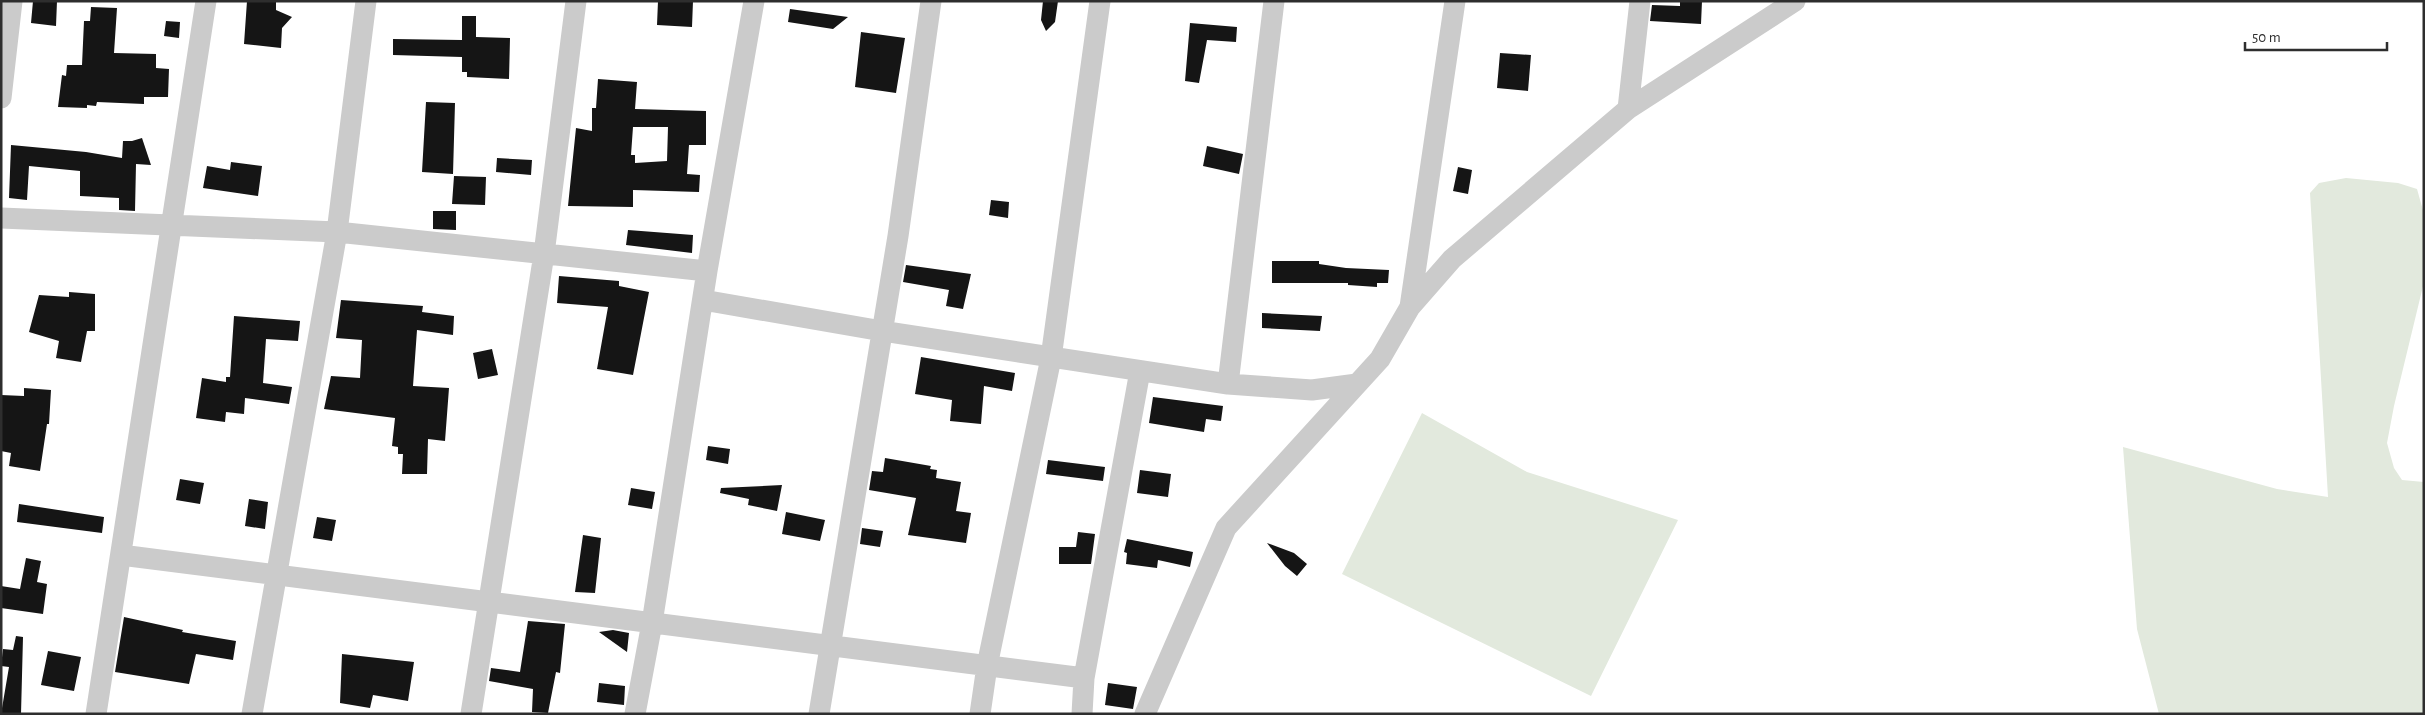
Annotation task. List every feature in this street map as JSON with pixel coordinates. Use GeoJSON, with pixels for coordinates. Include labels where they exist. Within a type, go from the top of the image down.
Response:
{"type":"FeatureCollection","features":[{"type":"Feature","properties":{"kind":"street"},"geometry":{"type":"LineString","coordinates":[[1,98],[12,1]]}},
{"type":"Feature","properties":{"kind":"street"},"geometry":{"type":"LineString","coordinates":[[96,714],[206,1]]}},
{"type":"Feature","properties":{"kind":"street"},"geometry":{"type":"LineString","coordinates":[[252,714],[337,232],[366,1]]}},
{"type":"Feature","properties":{"kind":"street"},"geometry":{"type":"LineString","coordinates":[[471,714],[544,254],[576,1]]}},
{"type":"Feature","properties":{"kind":"street"},"geometry":{"type":"LineString","coordinates":[[635,714],[652,623],[707,271],[754,1]]}},
{"type":"Feature","properties":{"kind":"street"},"geometry":{"type":"LineString","coordinates":[[819,714],[882,331],[931,1]]}},
{"type":"Feature","properties":{"kind":"street"},"geometry":{"type":"LineString","coordinates":[[980,714],[987,666],[1051,358],[1100,1]]}},
{"type":"Feature","properties":{"kind":"street"},"geometry":{"type":"LineString","coordinates":[[1228,384],[1274,1]]}},
{"type":"Feature","properties":{"kind":"street"},"geometry":{"type":"LineString","coordinates":[[1410,307],[1455,1]]}},
{"type":"Feature","properties":{"kind":"street"},"geometry":{"type":"LineString","coordinates":[[1628,109],[1640,1]]}},
{"type":"Feature","properties":{"kind":"street"},"geometry":{"type":"LineString","coordinates":[[1145,714],[1226,528],[1380,358],[1410,307],[1452,259],[1628,109],[1795,1]]}},
{"type":"Feature","properties":{"kind":"street"},"geometry":{"type":"LineString","coordinates":[[1,218],[337,232],[707,271]]}},
{"type":"Feature","properties":{"kind":"street"},"geometry":{"type":"LineString","coordinates":[[703,300],[882,331],[1228,384],[1312,390],[1357,384]]}},
{"type":"Feature","properties":{"kind":"street"},"geometry":{"type":"LineString","coordinates":[[1082,714],[1084,678],[1140,371]]}},
{"type":"Feature","properties":{"kind":"street"},"geometry":{"type":"LineString","coordinates":[[121,555],[1084,678]]}},
{"type":"Feature","properties":{"kind":"shaded area"},"geometry":{"type":"Polygon","coordinates":[[[2346,178],[2398,183],[2417,189],[2424,214],[2424,282],[2387,443],[2394,468],[2402,480],[2424,482],[2424,714],[2159,714],[2137,629],[2123,447],[2277,489],[2328,497],[2310,193],[2319,183],[2346,178]]]}},
{"type":"Feature","properties":{"kind":"shaded area"},"geometry":{"type":"Polygon","coordinates":[[[1422,413],[1527,472],[1678,520],[1591,696],[1342,574],[1422,413]]]}},
{"type":"Feature","properties":{"kind":"building"},"geometry":{"type":"Polygon","coordinates":[[[33,1],[57,1],[56,26],[31,23],[33,1]]]}},
{"type":"Feature","properties":{"kind":"building"},"geometry":{"type":"Polygon","coordinates":[[[247,1],[276,1],[276,10],[292,17],[282,28],[281,48],[244,44],[247,1]]]}},
{"type":"Feature","properties":{"kind":"building"},"geometry":{"type":"Polygon","coordinates":[[[658,1],[693,1],[692,27],[657,25],[658,1]]]}},
{"type":"Feature","properties":{"kind":"building"},"geometry":{"type":"Polygon","coordinates":[[[1043,1],[1058,1],[1055,22],[1046,31],[1041,20],[1043,1]]]}},
{"type":"Feature","properties":{"kind":"building"},"geometry":{"type":"Polygon","coordinates":[[[1680,1],[1702,1],[1701,24],[1650,21],[1652,5],[1680,6],[1680,1]]]}},
{"type":"Feature","properties":{"kind":"building"},"geometry":{"type":"Polygon","coordinates":[[[91,7],[117,8],[114,53],[156,54],[156,68],[169,69],[168,97],[144,97],[144,104],[97,102],[96,106],[87,105],[87,108],[58,107],[62,75],[66,76],[67,65],[82,65],[84,21],[90,21],[91,7]]]}},
{"type":"Feature","properties":{"kind":"building"},"geometry":{"type":"Polygon","coordinates":[[[790,9],[848,17],[833,29],[788,22],[790,9]]]}},
{"type":"Feature","properties":{"kind":"building"},"geometry":{"type":"Polygon","coordinates":[[[462,16],[476,16],[476,37],[510,38],[509,79],[467,77],[467,72],[462,72],[462,57],[393,55],[393,39],[462,40],[462,16]]]}},
{"type":"Feature","properties":{"kind":"building"},"geometry":{"type":"Polygon","coordinates":[[[166,21],[180,22],[179,38],[164,36],[166,21]]]}},
{"type":"Feature","properties":{"kind":"building"},"geometry":{"type":"Polygon","coordinates":[[[1190,23],[1237,27],[1236,42],[1207,40],[1199,83],[1185,81],[1190,23]]]}},
{"type":"Feature","properties":{"kind":"building"},"geometry":{"type":"Polygon","coordinates":[[[861,32],[905,38],[896,93],[855,87],[861,32]]]}},
{"type":"Feature","properties":{"kind":"building"},"geometry":{"type":"Polygon","coordinates":[[[1500,53],[1531,55],[1528,91],[1497,88],[1500,53]]]}},
{"type":"Feature","properties":{"kind":"building"},"geometry":{"type":"Polygon","coordinates":[[[598,79],[637,82],[635,109],[706,111],[706,145],[689,145],[687,174],[700,175],[699,192],[633,190],[633,207],[568,206],[576,128],[592,131],[592,108],[596,108],[598,79]],[[633,127],[631,155],[635,155],[635,163],[667,161],[668,127],[633,127]]]}},
{"type":"Feature","properties":{"kind":"building"},"geometry":{"type":"Polygon","coordinates":[[[426,102],[455,103],[453,174],[422,172],[426,102]]]}},
{"type":"Feature","properties":{"kind":"building"},"geometry":{"type":"Polygon","coordinates":[[[142,138],[151,165],[136,164],[135,211],[119,210],[119,198],[80,196],[80,171],[29,166],[27,200],[9,198],[11,145],[86,152],[122,158],[123,141],[142,138]]]}},
{"type":"Feature","properties":{"kind":"building"},"geometry":{"type":"Polygon","coordinates":[[[1207,146],[1243,154],[1239,174],[1203,166],[1207,146]]]}},
{"type":"Feature","properties":{"kind":"building"},"geometry":{"type":"Polygon","coordinates":[[[497,158],[532,160],[531,175],[496,172],[497,158]]]}},
{"type":"Feature","properties":{"kind":"building"},"geometry":{"type":"Polygon","coordinates":[[[231,162],[262,166],[258,196],[203,188],[207,166],[230,170],[231,162]]]}},
{"type":"Feature","properties":{"kind":"building"},"geometry":{"type":"Polygon","coordinates":[[[1458,167],[1472,170],[1468,194],[1453,191],[1458,167]]]}},
{"type":"Feature","properties":{"kind":"building"},"geometry":{"type":"Polygon","coordinates":[[[454,176],[486,177],[485,205],[452,204],[454,176]]]}},
{"type":"Feature","properties":{"kind":"building"},"geometry":{"type":"Polygon","coordinates":[[[991,200],[1009,202],[1008,218],[989,215],[991,200]]]}},
{"type":"Feature","properties":{"kind":"building"},"geometry":{"type":"Polygon","coordinates":[[[433,211],[456,211],[456,230],[433,229],[433,211]]]}},
{"type":"Feature","properties":{"kind":"building"},"geometry":{"type":"Polygon","coordinates":[[[628,230],[693,235],[692,253],[626,245],[628,230]]]}},
{"type":"Feature","properties":{"kind":"building"},"geometry":{"type":"Polygon","coordinates":[[[1272,261],[1319,261],[1319,264],[1346,268],[1389,270],[1388,283],[1377,283],[1377,287],[1348,285],[1348,283],[1272,283],[1272,261]]]}},
{"type":"Feature","properties":{"kind":"building"},"geometry":{"type":"Polygon","coordinates":[[[906,265],[971,274],[963,309],[946,306],[949,290],[903,282],[906,265]]]}},
{"type":"Feature","properties":{"kind":"building"},"geometry":{"type":"Polygon","coordinates":[[[559,276],[619,281],[619,286],[649,292],[633,375],[597,369],[608,307],[557,303],[559,276]]]}},
{"type":"Feature","properties":{"kind":"building"},"geometry":{"type":"Polygon","coordinates":[[[69,292],[95,294],[95,331],[87,331],[81,362],[56,358],[59,341],[29,332],[39,295],[69,297],[69,292]]]}},
{"type":"Feature","properties":{"kind":"building"},"geometry":{"type":"Polygon","coordinates":[[[341,300],[423,306],[422,312],[454,316],[453,335],[417,330],[413,386],[449,388],[445,441],[428,439],[427,474],[402,474],[403,454],[398,454],[398,447],[392,446],[395,418],[324,409],[331,376],[360,378],[362,340],[336,338],[341,300]]]}},
{"type":"Feature","properties":{"kind":"building"},"geometry":{"type":"Polygon","coordinates":[[[1262,313],[1322,316],[1320,331],[1262,328],[1262,313]]]}},
{"type":"Feature","properties":{"kind":"building"},"geometry":{"type":"Polygon","coordinates":[[[234,316],[300,321],[298,341],[266,339],[263,383],[292,387],[289,404],[245,398],[244,414],[226,412],[225,422],[196,418],[202,378],[226,382],[226,377],[230,377],[234,316]]]}},
{"type":"Feature","properties":{"kind":"building"},"geometry":{"type":"Polygon","coordinates":[[[492,349],[498,375],[478,379],[473,353],[492,349]]]}},
{"type":"Feature","properties":{"kind":"building"},"geometry":{"type":"Polygon","coordinates":[[[921,357],[1015,373],[1012,391],[984,386],[981,424],[950,421],[952,400],[915,394],[921,357]]]}},
{"type":"Feature","properties":{"kind":"building"},"geometry":{"type":"Polygon","coordinates":[[[24,388],[51,390],[49,424],[47,424],[40,471],[9,466],[11,453],[1,451],[1,395],[24,396],[24,388]]]}},
{"type":"Feature","properties":{"kind":"building"},"geometry":{"type":"Polygon","coordinates":[[[1153,397],[1223,406],[1221,421],[1206,419],[1204,432],[1149,423],[1153,397]]]}},
{"type":"Feature","properties":{"kind":"building"},"geometry":{"type":"Polygon","coordinates":[[[708,446],[730,449],[728,464],[706,460],[708,446]]]}},
{"type":"Feature","properties":{"kind":"building"},"geometry":{"type":"Polygon","coordinates":[[[885,458],[931,466],[930,469],[937,470],[936,478],[961,482],[956,511],[971,513],[966,543],[908,535],[916,498],[869,490],[872,471],[883,472],[885,458]]]}},
{"type":"Feature","properties":{"kind":"building"},"geometry":{"type":"Polygon","coordinates":[[[1048,460],[1105,467],[1103,481],[1046,474],[1048,460]]]}},
{"type":"Feature","properties":{"kind":"building"},"geometry":{"type":"Polygon","coordinates":[[[1140,470],[1171,474],[1168,497],[1137,493],[1140,470]]]}},
{"type":"Feature","properties":{"kind":"building"},"geometry":{"type":"Polygon","coordinates":[[[180,479],[204,483],[200,504],[176,500],[180,479]]]}},
{"type":"Feature","properties":{"kind":"building"},"geometry":{"type":"Polygon","coordinates":[[[782,485],[777,511],[748,505],[749,499],[720,493],[721,488],[782,485]]]}},
{"type":"Feature","properties":{"kind":"building"},"geometry":{"type":"Polygon","coordinates":[[[631,488],[655,492],[652,509],[628,505],[631,488]]]}},
{"type":"Feature","properties":{"kind":"building"},"geometry":{"type":"Polygon","coordinates":[[[249,499],[268,502],[265,529],[245,526],[249,499]]]}},
{"type":"Feature","properties":{"kind":"building"},"geometry":{"type":"Polygon","coordinates":[[[19,504],[104,517],[102,533],[17,522],[19,504]]]}},
{"type":"Feature","properties":{"kind":"building"},"geometry":{"type":"Polygon","coordinates":[[[786,512],[825,520],[820,541],[782,534],[786,512]]]}},
{"type":"Feature","properties":{"kind":"building"},"geometry":{"type":"Polygon","coordinates":[[[317,517],[336,520],[332,541],[313,538],[317,517]]]}},
{"type":"Feature","properties":{"kind":"building"},"geometry":{"type":"Polygon","coordinates":[[[862,528],[883,531],[880,547],[860,544],[862,528]]]}},
{"type":"Feature","properties":{"kind":"building"},"geometry":{"type":"Polygon","coordinates":[[[1078,532],[1095,534],[1091,564],[1059,564],[1059,547],[1076,547],[1078,532]]]}},
{"type":"Feature","properties":{"kind":"building"},"geometry":{"type":"Polygon","coordinates":[[[583,535],[601,538],[595,593],[575,592],[583,535]]]}},
{"type":"Feature","properties":{"kind":"building"},"geometry":{"type":"Polygon","coordinates":[[[1127,539],[1193,552],[1190,567],[1158,560],[1157,568],[1126,564],[1127,553],[1124,552],[1127,539]]]}},
{"type":"Feature","properties":{"kind":"building"},"geometry":{"type":"Polygon","coordinates":[[[1267,543],[1294,553],[1307,564],[1297,576],[1285,566],[1267,543]]]}},
{"type":"Feature","properties":{"kind":"building"},"geometry":{"type":"Polygon","coordinates":[[[26,558],[41,561],[37,582],[47,584],[43,614],[1,608],[1,586],[20,589],[26,558]]]}},
{"type":"Feature","properties":{"kind":"building"},"geometry":{"type":"Polygon","coordinates":[[[124,617],[183,630],[182,632],[236,641],[233,660],[196,654],[189,684],[115,672],[124,617]]]}},
{"type":"Feature","properties":{"kind":"building"},"geometry":{"type":"Polygon","coordinates":[[[528,621],[565,624],[560,673],[556,672],[548,713],[532,712],[533,689],[489,681],[491,668],[520,672],[528,621]]]}},
{"type":"Feature","properties":{"kind":"building"},"geometry":{"type":"Polygon","coordinates":[[[613,630],[629,633],[627,652],[599,632],[613,630]]]}},
{"type":"Feature","properties":{"kind":"building"},"geometry":{"type":"Polygon","coordinates":[[[16,636],[23,637],[21,714],[1,714],[9,667],[1,666],[3,649],[13,650],[16,636]]]}},
{"type":"Feature","properties":{"kind":"building"},"geometry":{"type":"Polygon","coordinates":[[[48,651],[81,657],[74,691],[41,685],[48,651]]]}},
{"type":"Feature","properties":{"kind":"building"},"geometry":{"type":"Polygon","coordinates":[[[342,654],[414,662],[408,701],[373,695],[370,708],[340,703],[342,654]]]}},
{"type":"Feature","properties":{"kind":"building"},"geometry":{"type":"Polygon","coordinates":[[[599,683],[625,686],[624,705],[597,702],[599,683]]]}},
{"type":"Feature","properties":{"kind":"building"},"geometry":{"type":"Polygon","coordinates":[[[1108,683],[1137,687],[1133,709],[1105,705],[1108,683]]]}}]}
